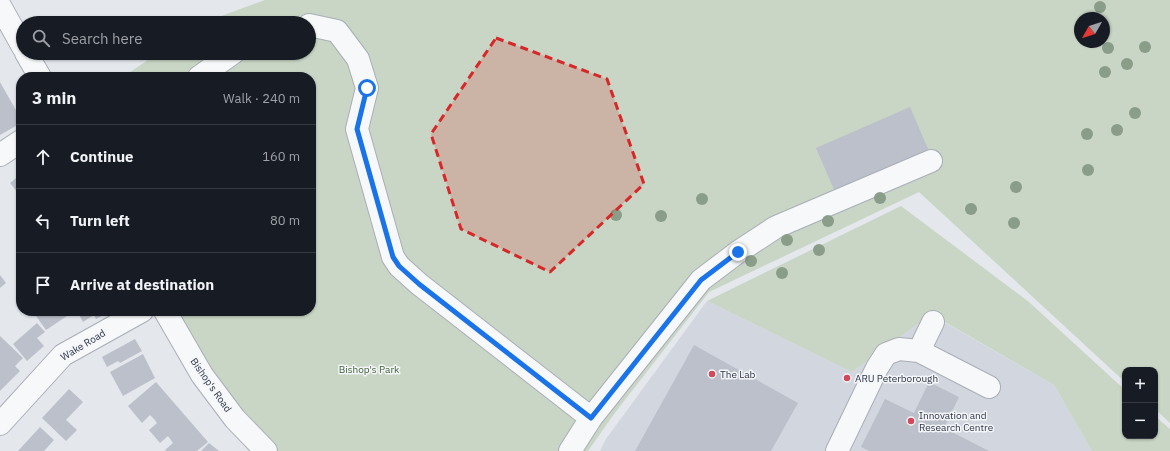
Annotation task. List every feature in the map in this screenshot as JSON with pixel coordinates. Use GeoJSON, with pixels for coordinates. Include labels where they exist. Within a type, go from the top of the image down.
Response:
{"type":"FeatureCollection","features":[{"type":"Feature","properties":{"kind":"street"},"geometry":{"type":"LineString","coordinates":[[0,6],[16,35]]}},
{"type":"Feature","properties":{"kind":"street"},"geometry":{"type":"LineString","coordinates":[[316,26],[337,31],[358,59],[367,88],[357,129],[393,257],[399,266],[419,284],[591,418]]}},
{"type":"Feature","properties":{"kind":"street"},"geometry":{"type":"LineString","coordinates":[[30,60],[37,72]]}},
{"type":"Feature","properties":{"kind":"street"},"geometry":{"type":"LineString","coordinates":[[206,72],[223,60]]}},
{"type":"Feature","properties":{"kind":"street"},"geometry":{"type":"LineString","coordinates":[[0,155],[16,144]]}},
{"type":"Feature","properties":{"kind":"street"},"geometry":{"type":"LineString","coordinates":[[570,451],[591,418],[701,280],[738,252],[776,227],[931,161]]}},
{"type":"Feature","properties":{"kind":"street","name":"Wake Road"},"geometry":{"type":"LineString","coordinates":[[0,424],[63,355],[133,316]]}},
{"type":"Feature","properties":{"kind":"street","name":"Bishop's Road"},"geometry":{"type":"LineString","coordinates":[[168,316],[202,375],[235,419],[266,451]]}},
{"type":"Feature","properties":{"kind":"street"},"geometry":{"type":"LineString","coordinates":[[919,351],[933,322]]}},
{"type":"Feature","properties":{"kind":"street"},"geometry":{"type":"LineString","coordinates":[[836,451],[877,368],[886,354],[899,349],[919,351],[988,387]]}},
{"type":"Feature","properties":{"kind":"highlighted area"},"geometry":{"type":"Polygon","coordinates":[[[496,38],[607,79],[644,184],[550,272],[461,229],[431,134],[496,38]]]}},
{"type":"Feature","properties":{"kind":"shaded area","name":"ARU Peterborough"},"geometry":{"type":"Polygon","coordinates":[[[707,301],[852,372],[930,314],[1054,385],[1092,451],[600,451],[606,439],[707,301]]]}},
{"type":"Feature","properties":{"kind":"green space","name":"Bishop's Park"},"geometry":{"type":"Polygon","coordinates":[[[265,0],[1170,0],[1170,423],[1158,412],[1158,367],[1122,367],[1122,379],[919,192],[709,292],[614,414],[588,451],[266,451],[172,316],[316,316],[316,72],[130,72],[148,60],[316,60],[316,16],[221,16],[265,0]]]}},
{"type":"Feature","properties":{"kind":"green space"},"geometry":{"type":"Polygon","coordinates":[[[901,206],[1029,302],[1122,387],[1122,439],[1158,439],[1158,419],[1170,429],[1170,451],[1092,451],[1054,385],[931,314],[852,372],[707,301],[901,206]]]}},
{"type":"Feature","properties":{"kind":"building"},"geometry":{"type":"Polygon","coordinates":[[[0,82],[16,110],[16,126],[0,135],[0,82]]]}},
{"type":"Feature","properties":{"kind":"building"},"geometry":{"type":"Polygon","coordinates":[[[910,107],[929,151],[835,192],[816,148],[910,107]]]}},
{"type":"Feature","properties":{"kind":"building"},"geometry":{"type":"Polygon","coordinates":[[[16,178],[16,191],[10,183],[16,178]]]}},
{"type":"Feature","properties":{"kind":"building"},"geometry":{"type":"Polygon","coordinates":[[[0,275],[6,283],[0,288],[0,275]]]}},
{"type":"Feature","properties":{"kind":"building"},"geometry":{"type":"Polygon","coordinates":[[[36,316],[67,316],[46,330],[36,316]]]}},
{"type":"Feature","properties":{"kind":"building"},"geometry":{"type":"Polygon","coordinates":[[[80,316],[92,316],[83,322],[80,316]]]}},
{"type":"Feature","properties":{"kind":"building"},"geometry":{"type":"Polygon","coordinates":[[[94,316],[102,316],[96,319],[94,316]]]}},
{"type":"Feature","properties":{"kind":"building"},"geometry":{"type":"Polygon","coordinates":[[[37,323],[45,332],[37,338],[44,346],[27,361],[13,344],[37,323]]]}},
{"type":"Feature","properties":{"kind":"building"},"geometry":{"type":"Polygon","coordinates":[[[0,336],[23,358],[15,366],[20,371],[0,391],[0,336]]]}},
{"type":"Feature","properties":{"kind":"building"},"geometry":{"type":"Polygon","coordinates":[[[135,339],[142,351],[120,363],[118,361],[107,367],[102,357],[135,339]]]}},
{"type":"Feature","properties":{"kind":"building","name":"The Lab"},"geometry":{"type":"Polygon","coordinates":[[[694,345],[798,403],[771,451],[635,451],[694,345]]]}},
{"type":"Feature","properties":{"kind":"building"},"geometry":{"type":"Polygon","coordinates":[[[143,354],[155,378],[123,396],[110,372],[143,354]]]}},
{"type":"Feature","properties":{"kind":"building"},"geometry":{"type":"Polygon","coordinates":[[[156,382],[208,442],[197,451],[166,451],[165,450],[173,443],[168,436],[160,443],[149,430],[157,423],[154,419],[150,415],[142,423],[128,406],[156,382]]]}},
{"type":"Feature","properties":{"kind":"building","name":"Innovation and Research Centre"},"geometry":{"type":"Polygon","coordinates":[[[929,382],[959,397],[944,428],[989,451],[869,451],[861,447],[885,399],[914,413],[929,382]]]}},
{"type":"Feature","properties":{"kind":"building"},"geometry":{"type":"Polygon","coordinates":[[[69,389],[83,402],[66,420],[77,430],[66,441],[42,418],[69,389]]]}},
{"type":"Feature","properties":{"kind":"building"},"geometry":{"type":"Polygon","coordinates":[[[40,427],[54,440],[44,451],[18,451],[40,427]]]}},
{"type":"Feature","properties":{"kind":"building"},"geometry":{"type":"Polygon","coordinates":[[[209,443],[219,451],[201,451],[209,443]]]}},
{"type":"Feature","properties":{"kind":"place","name":"The Lab"},"geometry":{"type":"Point","coordinates":[712,374]}},
{"type":"Feature","properties":{"kind":"place","name":"ARU Peterborough"},"geometry":{"type":"Point","coordinates":[847,378]}},
{"type":"Feature","properties":{"kind":"place","name":"Innovation and Research Centre"},"geometry":{"type":"Point","coordinates":[911,421]}},
{"type":"Feature","properties":{"kind":"route"},"geometry":{"type":"LineString","coordinates":[[367,88],[357,129],[393,257],[399,266],[419,284],[591,418],[701,280],[738,252]]}}]}
